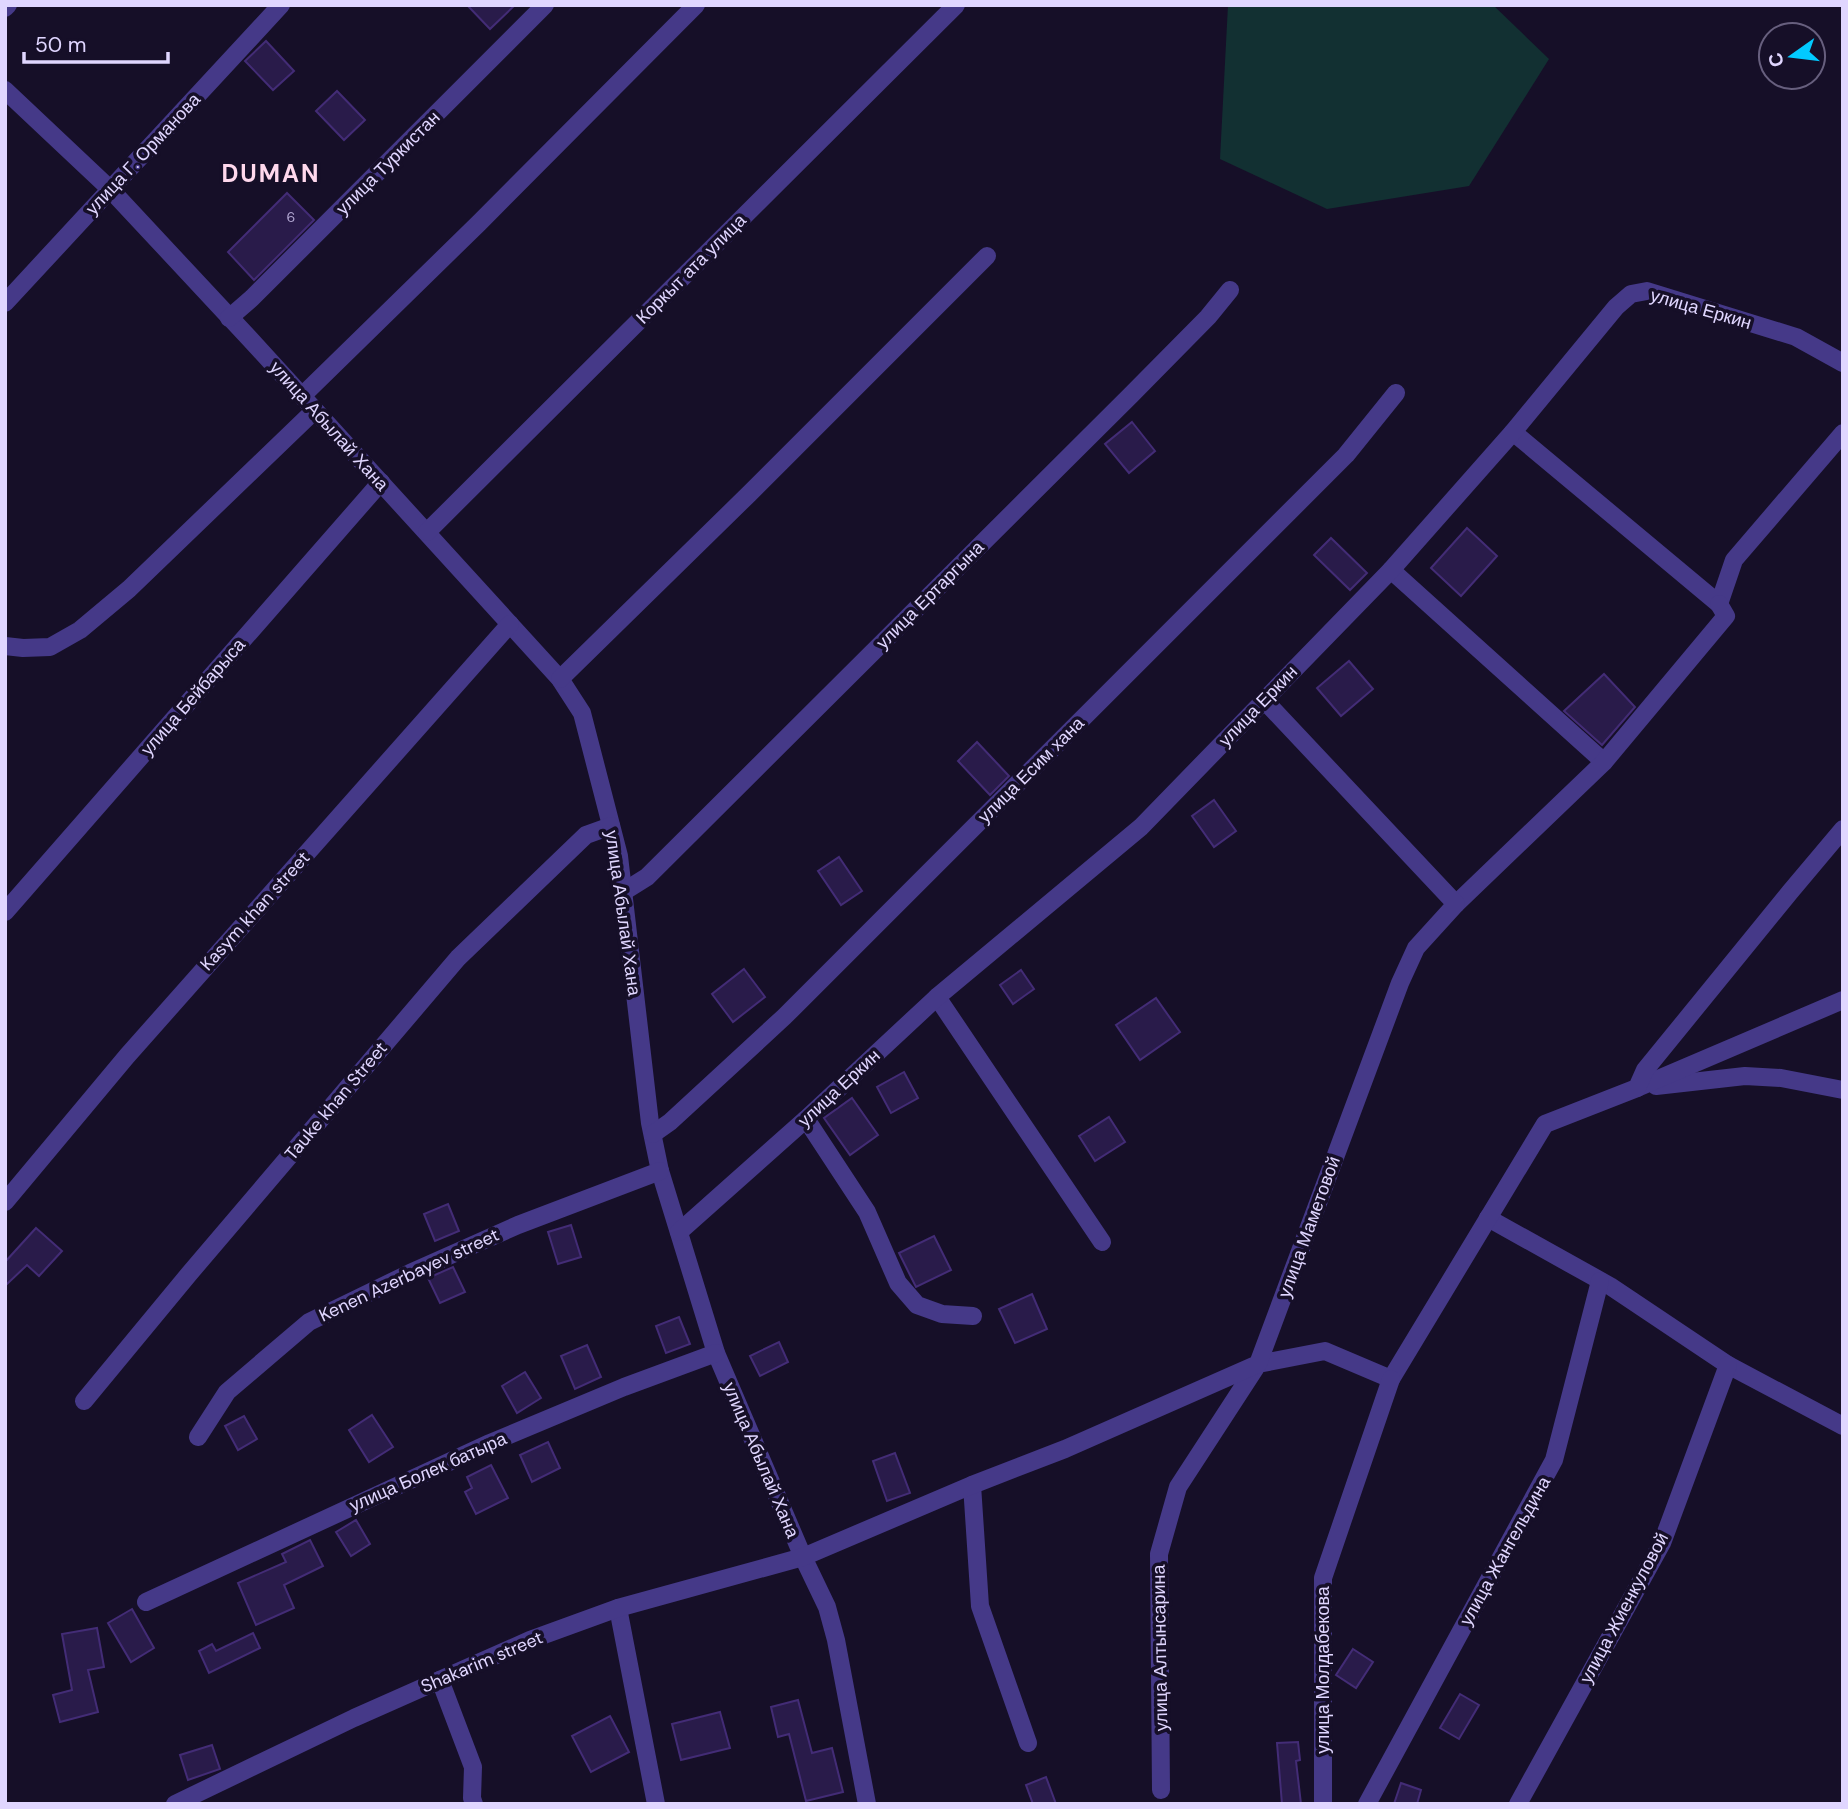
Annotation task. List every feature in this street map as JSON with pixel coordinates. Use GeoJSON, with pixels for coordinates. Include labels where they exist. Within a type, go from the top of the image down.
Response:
{"type":"FeatureCollection","features":[{"type":"Feature","properties":{"kind":"street","name":"улица Г. Орманова"},"geometry":{"type":"LineString","coordinates":[[5,303],[281,5]]}},
{"type":"Feature","properties":{"kind":"street","name":"улица Туркистан"},"geometry":{"type":"LineString","coordinates":[[229,318],[545,5]]}},
{"type":"Feature","properties":{"kind":"street"},"geometry":{"type":"LineString","coordinates":[[302,396],[696,5]]}},
{"type":"Feature","properties":{"kind":"street","name":"Коркыт ата улица"},"geometry":{"type":"LineString","coordinates":[[427,532],[956,5]]}},
{"type":"Feature","properties":{"kind":"street","name":"улица Абылай Хана"},"geometry":{"type":"LineString","coordinates":[[5,90],[110,189],[315,410],[560,679],[582,713],[619,856],[653,1134],[660,1171],[716,1353],[827,1607],[867,1804]]}},
{"type":"Feature","properties":{"kind":"street"},"geometry":{"type":"LineString","coordinates":[[560,679],[987,256]]}},
{"type":"Feature","properties":{"kind":"street","name":"улица Ертаргына"},"geometry":{"type":"LineString","coordinates":[[623,892],[647,877],[801,725],[1208,317],[1230,290]]}},
{"type":"Feature","properties":{"kind":"street","name":"улица Еркин"},"geometry":{"type":"LineString","coordinates":[[679,1232],[937,997],[1140,827],[1391,570],[1513,432],[1616,307],[1631,294],[1647,290],[1796,337],[1843,363]]}},
{"type":"Feature","properties":{"kind":"street","name":"улица Есим хана"},"geometry":{"type":"LineString","coordinates":[[653,1134],[670,1122],[784,1017],[939,863],[1346,456],[1396,393]]}},
{"type":"Feature","properties":{"kind":"street"},"geometry":{"type":"LineString","coordinates":[[5,646],[50,648],[80,630],[129,589],[315,410]]}},
{"type":"Feature","properties":{"kind":"street"},"geometry":{"type":"LineString","coordinates":[[1513,432],[1719,604],[1734,560],[1843,433]]}},
{"type":"Feature","properties":{"kind":"street","name":"улица Бейбарыса"},"geometry":{"type":"LineString","coordinates":[[5,912],[381,482]]}},
{"type":"Feature","properties":{"kind":"street"},"geometry":{"type":"LineString","coordinates":[[1391,570],[1604,762]]}},
{"type":"Feature","properties":{"kind":"street","name":"улица Маметовой"},"geometry":{"type":"LineString","coordinates":[[1258,1364],[1400,983],[1416,948],[1456,904],[1604,762],[1726,616],[1719,604]]}},
{"type":"Feature","properties":{"kind":"street","name":"Kasym khan street"},"geometry":{"type":"LineString","coordinates":[[5,1202],[127,1056],[510,624]]}},
{"type":"Feature","properties":{"kind":"street"},"geometry":{"type":"LineString","coordinates":[[1264,700],[1456,904]]}},
{"type":"Feature","properties":{"kind":"street","name":"Tauke khan Street"},"geometry":{"type":"LineString","coordinates":[[84,1401],[242,1210],[458,958],[586,835],[611,826]]}},
{"type":"Feature","properties":{"kind":"street"},"geometry":{"type":"LineString","coordinates":[[1637,1088],[1646,1070],[1843,830]]}},
{"type":"Feature","properties":{"kind":"street"},"geometry":{"type":"LineString","coordinates":[[937,997],[1102,1242]]}},
{"type":"Feature","properties":{"kind":"street"},"geometry":{"type":"LineString","coordinates":[[1637,1088],[1843,1000]]}},
{"type":"Feature","properties":{"kind":"street"},"geometry":{"type":"LineString","coordinates":[[1637,1088],[1745,1076],[1781,1078],[1843,1090]]}},
{"type":"Feature","properties":{"kind":"street","name":"улица Молдабекова"},"geometry":{"type":"LineString","coordinates":[[1323,1804],[1323,1578],[1391,1379],[1545,1124],[1637,1088]]}},
{"type":"Feature","properties":{"kind":"street"},"geometry":{"type":"LineString","coordinates":[[806,1119],[867,1212],[898,1283],[917,1305],[942,1314],[973,1316]]}},
{"type":"Feature","properties":{"kind":"street","name":"Kenen Azerbayev street"},"geometry":{"type":"LineString","coordinates":[[198,1437],[226,1392],[309,1322],[410,1273],[518,1226],[660,1171]]}},
{"type":"Feature","properties":{"kind":"street"},"geometry":{"type":"LineString","coordinates":[[1488,1218],[1600,1281],[1728,1364],[1843,1426]]}},
{"type":"Feature","properties":{"kind":"street","name":"улица Жангельдина"},"geometry":{"type":"LineString","coordinates":[[1367,1804],[1554,1460],[1600,1281]]}},
{"type":"Feature","properties":{"kind":"street"},"geometry":{"type":"LineString","coordinates":[[803,1557],[972,1485],[1065,1450],[1258,1364],[1325,1352],[1391,1379]]}},
{"type":"Feature","properties":{"kind":"street","name":"улица Болек батыра"},"geometry":{"type":"LineString","coordinates":[[146,1602],[490,1443],[624,1387],[716,1353]]}},
{"type":"Feature","properties":{"kind":"street","name":"улица Алтынсарина"},"geometry":{"type":"LineString","coordinates":[[1161,1790],[1159,1555],[1178,1487],[1258,1364]]}},
{"type":"Feature","properties":{"kind":"street","name":"улица Жиенкуловой"},"geometry":{"type":"LineString","coordinates":[[1518,1804],[1662,1542],[1728,1364]]}},
{"type":"Feature","properties":{"kind":"street"},"geometry":{"type":"LineString","coordinates":[[972,1485],[980,1606],[1028,1743]]}},
{"type":"Feature","properties":{"kind":"street","name":"Shakarim street"},"geometry":{"type":"LineString","coordinates":[[176,1804],[354,1718],[530,1640],[618,1608],[803,1557]]}},
{"type":"Feature","properties":{"kind":"street"},"geometry":{"type":"LineString","coordinates":[[618,1608],[656,1804]]}},
{"type":"Feature","properties":{"kind":"street"},"geometry":{"type":"LineString","coordinates":[[440,1680],[473,1767],[474,1804]]}},
{"type":"Feature","properties":{"kind":"green space"},"geometry":{"type":"Polygon","coordinates":[[[1228,5],[1493,5],[1549,59],[1469,186],[1327,209],[1220,159],[1228,5]]]}},
{"type":"Feature","properties":{"kind":"building"},"geometry":{"type":"Polygon","coordinates":[[[467,5],[515,5],[490,29],[467,5]]]}},
{"type":"Feature","properties":{"kind":"building"},"geometry":{"type":"Polygon","coordinates":[[[266,41],[294,71],[273,90],[245,61],[266,41]]]}},
{"type":"Feature","properties":{"kind":"building"},"geometry":{"type":"Polygon","coordinates":[[[337,91],[365,120],[344,140],[316,111],[337,91]]]}},
{"type":"Feature","properties":{"kind":"building"},"geometry":{"type":"Polygon","coordinates":[[[287,193],[314,220],[254,280],[228,252],[287,193]]]}},
{"type":"Feature","properties":{"kind":"building"},"geometry":{"type":"Polygon","coordinates":[[[1132,422],[1155,451],[1129,473],[1105,444],[1132,422]]]}},
{"type":"Feature","properties":{"kind":"building"},"geometry":{"type":"Polygon","coordinates":[[[1467,528],[1497,556],[1461,596],[1431,568],[1467,528]]]}},
{"type":"Feature","properties":{"kind":"building"},"geometry":{"type":"Polygon","coordinates":[[[1331,538],[1367,573],[1350,590],[1314,555],[1331,538]]]}},
{"type":"Feature","properties":{"kind":"building"},"geometry":{"type":"Polygon","coordinates":[[[1349,661],[1373,689],[1341,716],[1317,688],[1349,661]]]}},
{"type":"Feature","properties":{"kind":"building"},"geometry":{"type":"Polygon","coordinates":[[[1604,674],[1635,707],[1602,745],[1564,711],[1604,674]]]}},
{"type":"Feature","properties":{"kind":"building"},"geometry":{"type":"Polygon","coordinates":[[[977,742],[1009,776],[990,795],[958,761],[977,742]]]}},
{"type":"Feature","properties":{"kind":"building"},"geometry":{"type":"Polygon","coordinates":[[[1214,800],[1236,831],[1214,847],[1192,816],[1214,800]]]}},
{"type":"Feature","properties":{"kind":"building"},"geometry":{"type":"Polygon","coordinates":[[[839,857],[862,891],[841,905],[818,871],[839,857]]]}},
{"type":"Feature","properties":{"kind":"building"},"geometry":{"type":"Polygon","coordinates":[[[744,969],[765,997],[733,1022],[712,994],[744,969]]]}},
{"type":"Feature","properties":{"kind":"building"},"geometry":{"type":"Polygon","coordinates":[[[1021,970],[1034,989],[1013,1004],[1000,985],[1021,970]]]}},
{"type":"Feature","properties":{"kind":"building"},"geometry":{"type":"Polygon","coordinates":[[[1156,998],[1180,1032],[1140,1060],[1116,1025],[1156,998]]]}},
{"type":"Feature","properties":{"kind":"building"},"geometry":{"type":"Polygon","coordinates":[[[904,1072],[918,1098],[891,1113],[877,1087],[904,1072]]]}},
{"type":"Feature","properties":{"kind":"building"},"geometry":{"type":"Polygon","coordinates":[[[852,1098],[878,1135],[850,1155],[824,1118],[852,1098]]]}},
{"type":"Feature","properties":{"kind":"building"},"geometry":{"type":"Polygon","coordinates":[[[1109,1117],[1125,1142],[1095,1161],[1079,1136],[1109,1117]]]}},
{"type":"Feature","properties":{"kind":"building"},"geometry":{"type":"Polygon","coordinates":[[[448,1204],[459,1231],[435,1241],[424,1214],[448,1204]]]}},
{"type":"Feature","properties":{"kind":"building"},"geometry":{"type":"Polygon","coordinates":[[[571,1225],[581,1257],[558,1264],[548,1232],[571,1225]]]}},
{"type":"Feature","properties":{"kind":"building"},"geometry":{"type":"Polygon","coordinates":[[[36,1228],[62,1251],[39,1276],[27,1265],[5,1286],[5,1262],[36,1228]]]}},
{"type":"Feature","properties":{"kind":"building"},"geometry":{"type":"Polygon","coordinates":[[[934,1236],[951,1270],[916,1287],[899,1253],[934,1236]]]}},
{"type":"Feature","properties":{"kind":"building"},"geometry":{"type":"Polygon","coordinates":[[[453,1267],[465,1292],[440,1303],[428,1278],[453,1267]]]}},
{"type":"Feature","properties":{"kind":"building"},"geometry":{"type":"Polygon","coordinates":[[[1032,1294],[1047,1329],[1015,1343],[999,1309],[1032,1294]]]}},
{"type":"Feature","properties":{"kind":"building"},"geometry":{"type":"Polygon","coordinates":[[[679,1317],[690,1344],[666,1353],[656,1326],[679,1317]]]}},
{"type":"Feature","properties":{"kind":"building"},"geometry":{"type":"Polygon","coordinates":[[[779,1342],[788,1362],[760,1376],[750,1356],[779,1342]]]}},
{"type":"Feature","properties":{"kind":"building"},"geometry":{"type":"Polygon","coordinates":[[[587,1345],[601,1377],[575,1389],[561,1356],[587,1345]]]}},
{"type":"Feature","properties":{"kind":"building"},"geometry":{"type":"Polygon","coordinates":[[[525,1372],[541,1398],[517,1413],[502,1386],[525,1372]]]}},
{"type":"Feature","properties":{"kind":"building"},"geometry":{"type":"Polygon","coordinates":[[[372,1415],[393,1447],[369,1462],[349,1430],[372,1415]]]}},
{"type":"Feature","properties":{"kind":"building"},"geometry":{"type":"Polygon","coordinates":[[[244,1416],[257,1439],[238,1450],[225,1426],[244,1416]]]}},
{"type":"Feature","properties":{"kind":"building"},"geometry":{"type":"Polygon","coordinates":[[[548,1442],[560,1468],[532,1482],[520,1455],[548,1442]]]}},
{"type":"Feature","properties":{"kind":"building"},"geometry":{"type":"Polygon","coordinates":[[[895,1453],[910,1493],[887,1501],[873,1461],[895,1453]]]}},
{"type":"Feature","properties":{"kind":"building"},"geometry":{"type":"Polygon","coordinates":[[[491,1465],[508,1498],[476,1514],[465,1492],[472,1488],[467,1477],[491,1465]]]}},
{"type":"Feature","properties":{"kind":"building"},"geometry":{"type":"Polygon","coordinates":[[[356,1520],[370,1544],[351,1556],[336,1532],[356,1520]]]}},
{"type":"Feature","properties":{"kind":"building"},"geometry":{"type":"Polygon","coordinates":[[[310,1540],[323,1566],[284,1585],[294,1608],[256,1625],[238,1583],[286,1562],[282,1554],[310,1540]]]}},
{"type":"Feature","properties":{"kind":"building"},"geometry":{"type":"Polygon","coordinates":[[[132,1609],[154,1648],[131,1662],[108,1623],[132,1609]]]}},
{"type":"Feature","properties":{"kind":"building"},"geometry":{"type":"Polygon","coordinates":[[[97,1628],[104,1667],[88,1670],[98,1712],[60,1722],[53,1695],[72,1690],[62,1634],[97,1628]]]}},
{"type":"Feature","properties":{"kind":"building"},"geometry":{"type":"Polygon","coordinates":[[[253,1633],[260,1648],[209,1673],[199,1651],[212,1644],[216,1651],[253,1633]]]}},
{"type":"Feature","properties":{"kind":"building"},"geometry":{"type":"Polygon","coordinates":[[[1353,1649],[1373,1662],[1356,1688],[1336,1675],[1353,1649]]]}},
{"type":"Feature","properties":{"kind":"building"},"geometry":{"type":"Polygon","coordinates":[[[1460,1694],[1479,1705],[1459,1739],[1440,1728],[1460,1694]]]}},
{"type":"Feature","properties":{"kind":"building"},"geometry":{"type":"Polygon","coordinates":[[[798,1700],[812,1753],[832,1748],[843,1792],[806,1801],[789,1734],[778,1737],[771,1707],[798,1700]]]}},
{"type":"Feature","properties":{"kind":"building"},"geometry":{"type":"Polygon","coordinates":[[[720,1712],[730,1748],[681,1760],[672,1724],[720,1712]]]}},
{"type":"Feature","properties":{"kind":"building"},"geometry":{"type":"Polygon","coordinates":[[[610,1716],[629,1752],[591,1772],[572,1736],[610,1716]]]}},
{"type":"Feature","properties":{"kind":"building"},"geometry":{"type":"Polygon","coordinates":[[[1298,1742],[1300,1760],[1296,1761],[1301,1804],[1282,1804],[1277,1743],[1298,1742]]]}},
{"type":"Feature","properties":{"kind":"building"},"geometry":{"type":"Polygon","coordinates":[[[212,1745],[220,1769],[188,1780],[180,1755],[212,1745]]]}},
{"type":"Feature","properties":{"kind":"building"},"geometry":{"type":"Polygon","coordinates":[[[1046,1777],[1056,1804],[1033,1804],[1026,1785],[1046,1777]]]}},
{"type":"Feature","properties":{"kind":"building"},"geometry":{"type":"Polygon","coordinates":[[[1401,1783],[1421,1790],[1417,1804],[1394,1804],[1401,1783]]]}},
{"type":"Feature","properties":{"kind":"district","name":"DUMAN"},"geometry":{"type":"Point","coordinates":[271,174]}}]}
